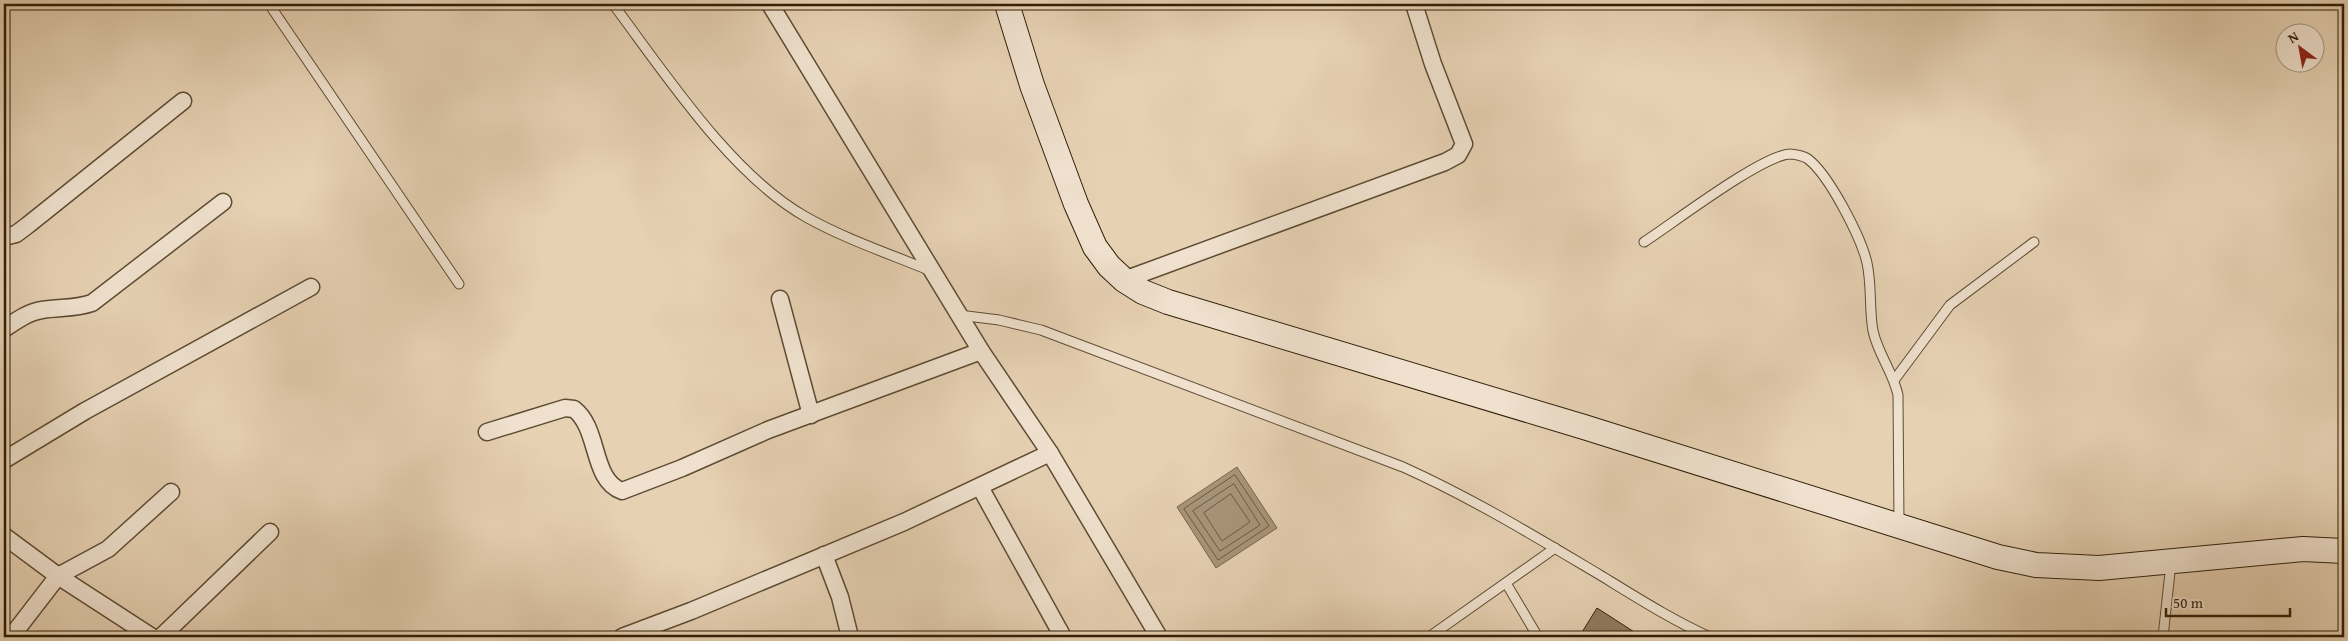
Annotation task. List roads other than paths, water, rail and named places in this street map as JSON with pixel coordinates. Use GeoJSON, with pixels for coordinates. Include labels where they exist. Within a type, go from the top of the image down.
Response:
{"type":"FeatureCollection","features":[{"type":"Feature","properties":{"kind":"street"},"geometry":{"type":"LineString","coordinates":[[770,4],[981,351],[1050,453],[1159,637]]}},
{"type":"Feature","properties":{"kind":"street"},"geometry":{"type":"LineString","coordinates":[[1007,4],[1032,85],[1076,204],[1095,247],[1109,266],[1124,280],[1143,292],[1168,302],[1584,427],[1998,557],[2036,565],[2099,568],[2303,549],[2344,550]]}},
{"type":"Feature","properties":{"kind":"street"},"geometry":{"type":"LineString","coordinates":[[1124,280],[1445,162],[1458,155],[1464,144],[1433,64],[1414,4]]}},
{"type":"Feature","properties":{"kind":"street"},"geometry":{"type":"LineString","coordinates":[[4,237],[16,234],[28,225],[182,101]]}},
{"type":"Feature","properties":{"kind":"street"},"geometry":{"type":"LineString","coordinates":[[4,329],[24,316],[42,310],[76,308],[92,303],[223,202]]}},
{"type":"Feature","properties":{"kind":"street"},"geometry":{"type":"LineString","coordinates":[[4,460],[85,411],[311,287]]}},
{"type":"Feature","properties":{"kind":"street"},"geometry":{"type":"LineString","coordinates":[[780,299],[811,415]]}},
{"type":"Feature","properties":{"kind":"street"},"geometry":{"type":"LineString","coordinates":[[487,432],[565,408],[574,409],[587,423],[605,479],[612,487],[622,491],[682,468],[768,430],[981,351]]}},
{"type":"Feature","properties":{"kind":"street"},"geometry":{"type":"LineString","coordinates":[[622,637],[691,611],[824,555],[980,487],[1050,453]]}},
{"type":"Feature","properties":{"kind":"street"},"geometry":{"type":"LineString","coordinates":[[980,487],[1062,637]]}},
{"type":"Feature","properties":{"kind":"street"},"geometry":{"type":"LineString","coordinates":[[11,637],[58,576],[108,549],[171,492]]}},
{"type":"Feature","properties":{"kind":"street"},"geometry":{"type":"LineString","coordinates":[[161,637],[270,532]]}},
{"type":"Feature","properties":{"kind":"street"},"geometry":{"type":"LineString","coordinates":[[4,536],[58,576],[152,637]]}},
{"type":"Feature","properties":{"kind":"street"},"geometry":{"type":"LineString","coordinates":[[824,555],[840,597],[850,637]]}},
{"type":"Feature","properties":{"kind":"lane"},"geometry":{"type":"LineString","coordinates":[[269,4],[459,284]]}},
{"type":"Feature","properties":{"kind":"lane"},"geometry":{"type":"LineString","coordinates":[[613,4],[718,140],[778,199],[805,217],[932,271]]}},
{"type":"Feature","properties":{"kind":"lane"},"geometry":{"type":"LineString","coordinates":[[1644,242],[1751,170],[1771,159],[1790,154],[1806,157],[1820,171],[1855,230],[1862,246],[1870,281],[1873,331],[1878,347],[1894,379],[1898,395],[1899,526]]}},
{"type":"Feature","properties":{"kind":"lane"},"geometry":{"type":"LineString","coordinates":[[1894,379],[1950,305],[2034,242]]}},
{"type":"Feature","properties":{"kind":"lane"},"geometry":{"type":"LineString","coordinates":[[959,315],[999,320],[1042,330],[1402,467],[1451,488],[1676,621],[1705,636]]}},
{"type":"Feature","properties":{"kind":"lane"},"geometry":{"type":"LineString","coordinates":[[1429,637],[1555,548]]}},
{"type":"Feature","properties":{"kind":"lane"},"geometry":{"type":"LineString","coordinates":[[2163,637],[2171,561]]}},
{"type":"Feature","properties":{"kind":"lane"},"geometry":{"type":"LineString","coordinates":[[1506,583],[1538,637]]}},
{"type":"Feature","properties":{"kind":"water"},"geometry":{"type":"Polygon","coordinates":[[[1237,467],[1277,528],[1216,568],[1177,507],[1237,467]]]}}]}
